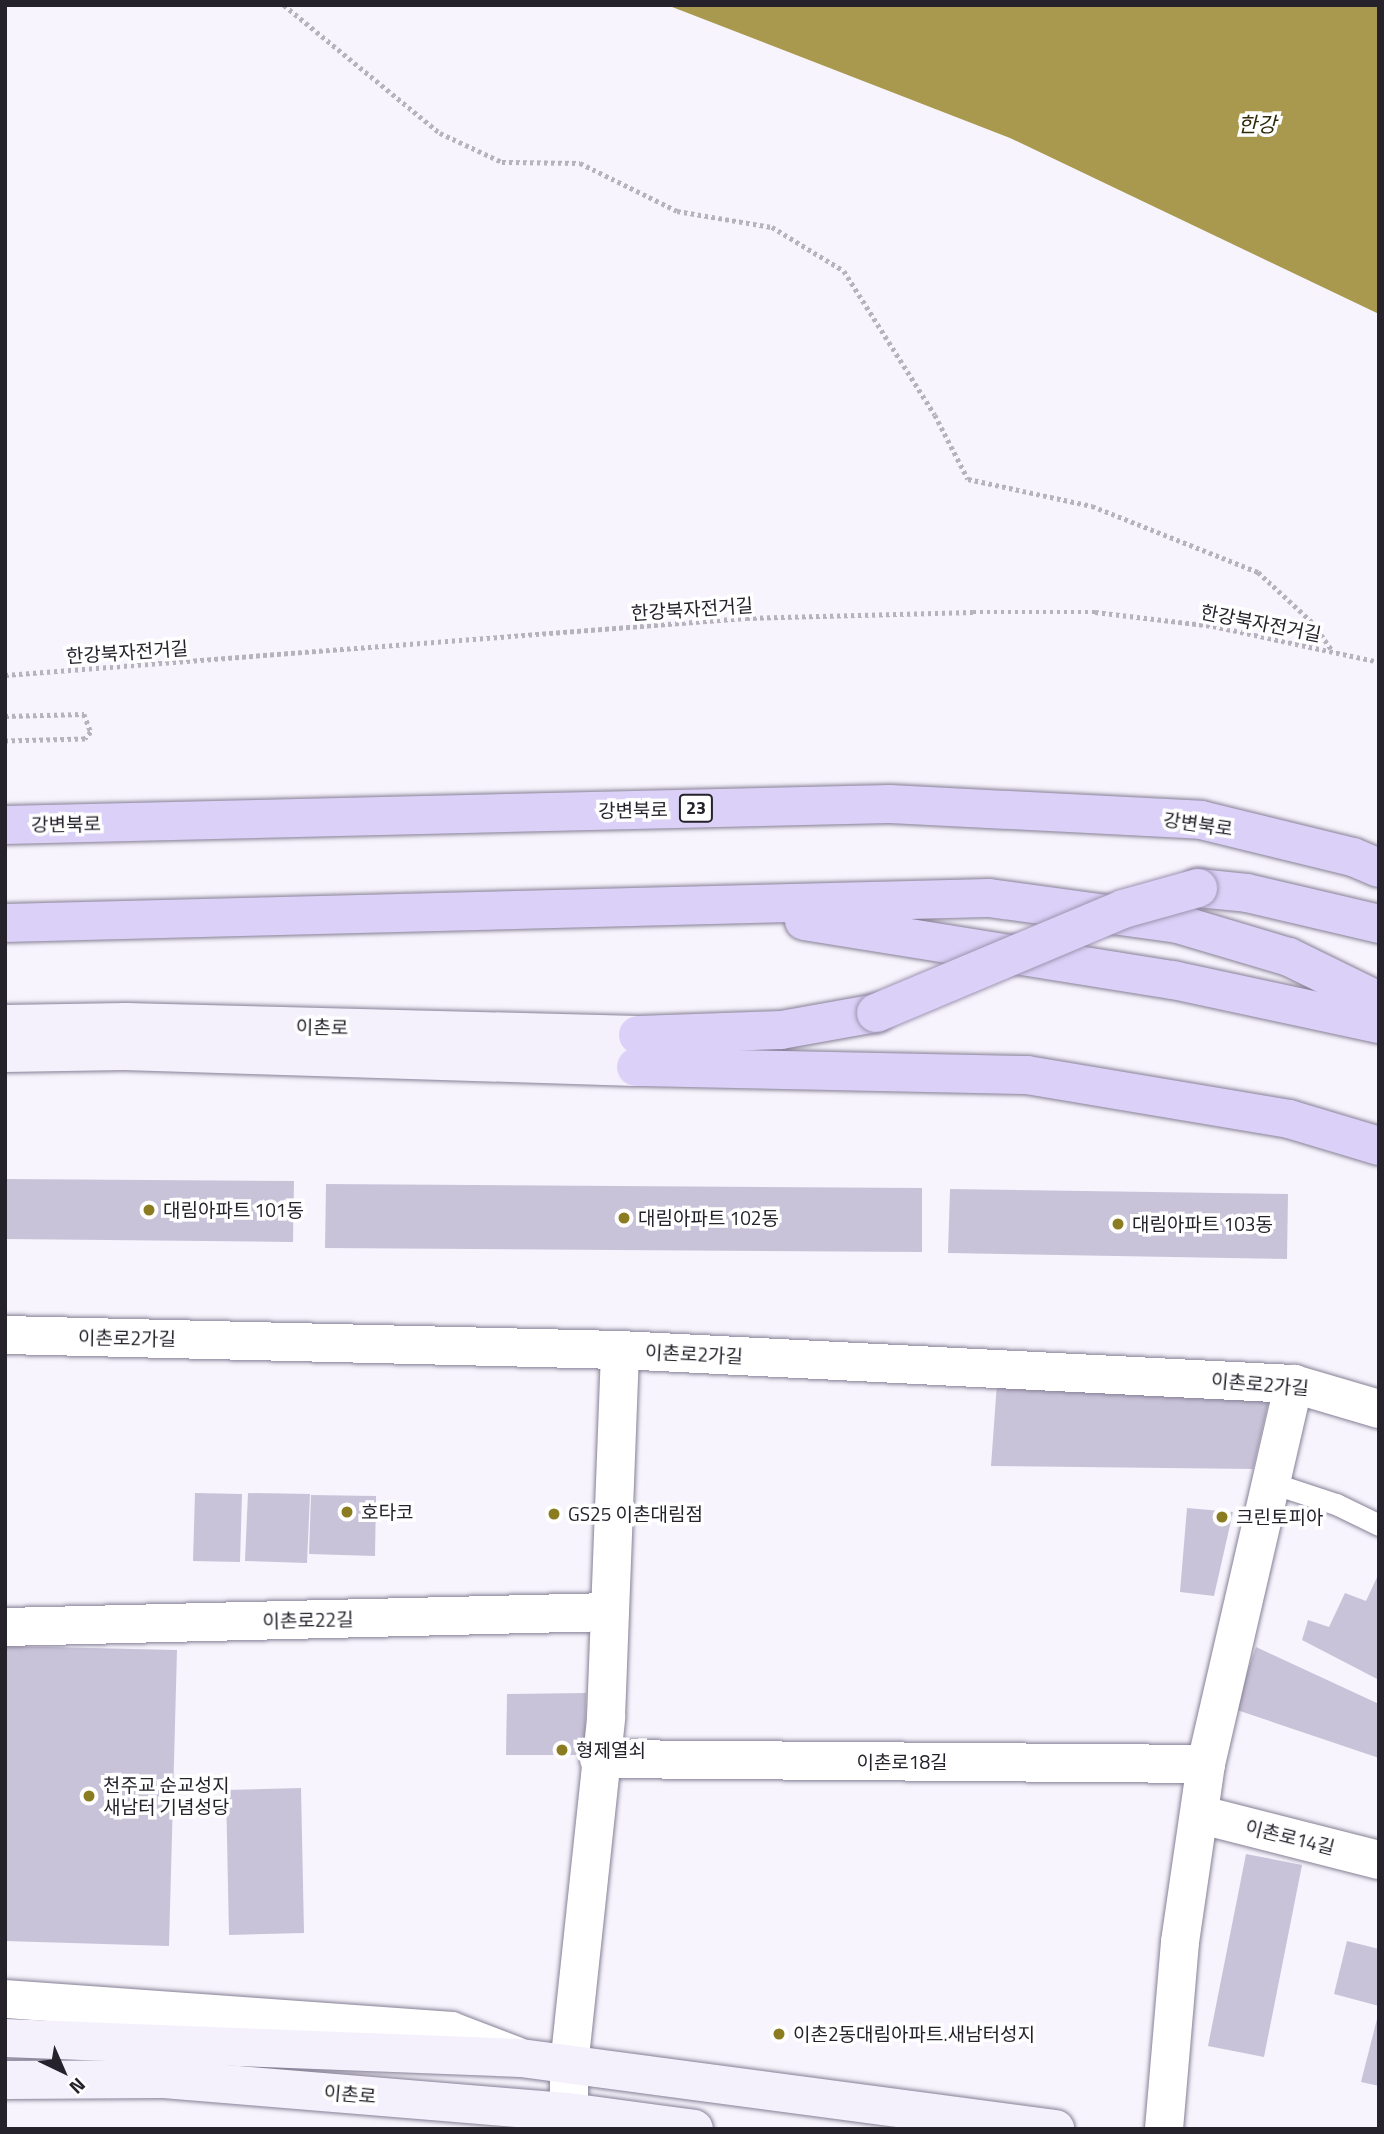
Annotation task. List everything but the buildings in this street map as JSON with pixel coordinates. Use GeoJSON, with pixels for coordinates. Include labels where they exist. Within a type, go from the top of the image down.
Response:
{"type":"FeatureCollection","features":[{"type":"Feature","properties":{"kind":"highway","name":"강변북로"},"geometry":{"type":"LineString","coordinates":[[5,825],[890,804],[1201,820],[1353,857],[1379,868]]}},
{"type":"Feature","properties":{"kind":"highway"},"geometry":{"type":"LineString","coordinates":[[637,1051],[876,1013],[1123,909],[1198,888],[1247,893],[1379,924]]}},
{"type":"Feature","properties":{"kind":"highway"},"geometry":{"type":"LineString","coordinates":[[5,923],[715,908],[989,898],[1165,922],[1289,957],[1379,1001]]}},
{"type":"Feature","properties":{"kind":"highway"},"geometry":{"type":"LineString","coordinates":[[715,908],[1173,980],[1379,1024]]}},
{"type":"Feature","properties":{"kind":"highway"},"geometry":{"type":"LineString","coordinates":[[637,1051],[1027,1075],[1289,1119],[1379,1146]]}},
{"type":"Feature","properties":{"kind":"street","name":"이촌로"},"geometry":{"type":"LineString","coordinates":[[5,1024],[637,1051]]}},
{"type":"Feature","properties":{"kind":"street","name":"이촌로"},"geometry":{"type":"LineString","coordinates":[[5,1054],[124,1051],[637,1051]]}},
{"type":"Feature","properties":{"kind":"street","name":"이촌로2가길"},"geometry":{"type":"LineString","coordinates":[[5,1335],[620,1350],[1294,1384],[1379,1409]]}},
{"type":"Feature","properties":{"kind":"street"},"geometry":{"type":"LineString","coordinates":[[569,2112],[569,2066],[599,1759],[606,1717],[620,1350]]}},
{"type":"Feature","properties":{"kind":"street"},"geometry":{"type":"LineString","coordinates":[[1164,2129],[1180,1941],[1202,1815],[1206,1764],[1269,1482],[1294,1384]]}},
{"type":"Feature","properties":{"kind":"street","name":"이촌로22길"},"geometry":{"type":"LineString","coordinates":[[5,1627],[610,1612]]}},
{"type":"Feature","properties":{"kind":"street","name":"이촌로18길"},"geometry":{"type":"LineString","coordinates":[[599,1759],[1206,1764]]}},
{"type":"Feature","properties":{"kind":"street","name":"이촌로14길"},"geometry":{"type":"LineString","coordinates":[[1202,1815],[1379,1860]]}},
{"type":"Feature","properties":{"kind":"street"},"geometry":{"type":"LineString","coordinates":[[5,1999],[451,2031],[521,2058]]}},
{"type":"Feature","properties":{"kind":"street"},"geometry":{"type":"LineString","coordinates":[[5,2038],[521,2058],[1055,2129]]}},
{"type":"Feature","properties":{"kind":"street","name":"이촌로"},"geometry":{"type":"LineString","coordinates":[[5,2080],[164,2079],[569,2112],[694,2129]]}},
{"type":"Feature","properties":{"kind":"lane"},"geometry":{"type":"LineString","coordinates":[[1269,1482],[1336,1504],[1379,1525]]}},
{"type":"Feature","properties":{"kind":"path"},"geometry":{"type":"LineString","coordinates":[[284,5],[440,133],[502,162],[580,163],[677,211],[772,226],[844,271],[935,415],[968,479],[1092,506],[1258,572],[1313,623],[1333,652]]}},
{"type":"Feature","properties":{"kind":"path","name":"한강북자전거길"},"geometry":{"type":"LineString","coordinates":[[5,675],[746,618],[973,612],[1096,612],[1213,626],[1379,662]]}},
{"type":"Feature","properties":{"kind":"path"},"geometry":{"type":"LineString","coordinates":[[5,716],[85,714],[91,733],[85,739],[5,741]]}},
{"type":"Feature","properties":{"kind":"water","name":"한강"},"geometry":{"type":"Polygon","coordinates":[[[667,5],[1379,5],[1379,314],[1010,138],[667,5]]]}},
{"type":"Feature","properties":{"kind":"place","name":"대림아파트 101동"},"geometry":{"type":"Point","coordinates":[149,1210]}},
{"type":"Feature","properties":{"kind":"place","name":"대림아파트 102동"},"geometry":{"type":"Point","coordinates":[624,1218]}},
{"type":"Feature","properties":{"kind":"place","name":"대림아파트 103동"},"geometry":{"type":"Point","coordinates":[1118,1224]}},
{"type":"Feature","properties":{"kind":"place","name":"호타코"},"geometry":{"type":"Point","coordinates":[347,1512]}},
{"type":"Feature","properties":{"kind":"place","name":"GS25 이촌대림점"},"geometry":{"type":"Point","coordinates":[554,1514]}},
{"type":"Feature","properties":{"kind":"place","name":"크린토피아"},"geometry":{"type":"Point","coordinates":[1222,1517]}},
{"type":"Feature","properties":{"kind":"place","name":"형제열쇠"},"geometry":{"type":"Point","coordinates":[562,1750]}},
{"type":"Feature","properties":{"kind":"place","name":"천주교 순교성지 새남터 기념성당"},"geometry":{"type":"Point","coordinates":[89,1796]}},
{"type":"Feature","properties":{"kind":"place","name":"이촌2동대림아파트.새남터성지"},"geometry":{"type":"Point","coordinates":[779,2034]}}]}
